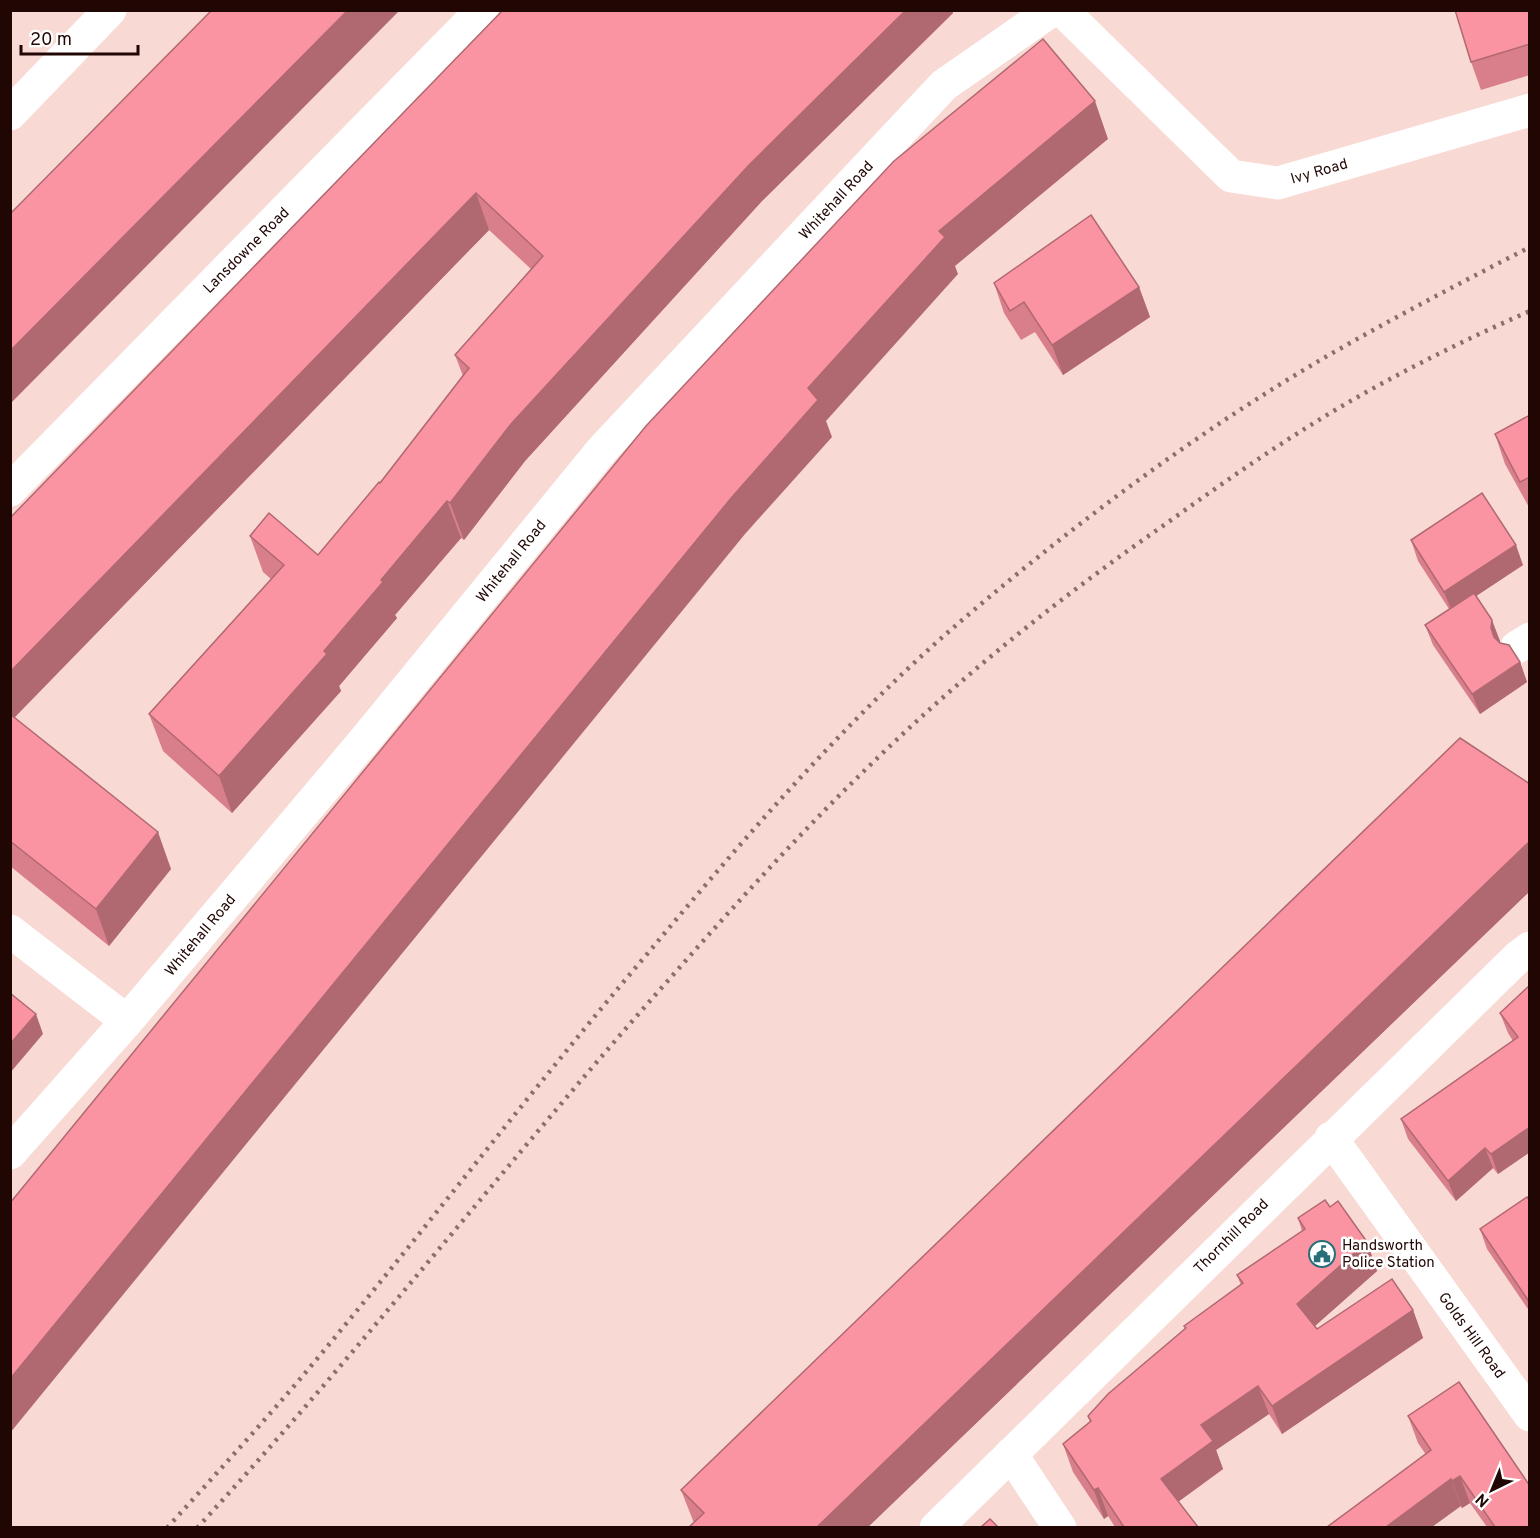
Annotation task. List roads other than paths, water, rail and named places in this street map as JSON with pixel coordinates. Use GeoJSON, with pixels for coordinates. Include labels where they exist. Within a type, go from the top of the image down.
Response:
{"type":"FeatureCollection","features":[{"type":"Feature","properties":{"kind":"street"},"geometry":{"type":"LineString","coordinates":[[10,114],[110,10]]}},
{"type":"Feature","properties":{"kind":"street","name":"Lansdowne Road"},"geometry":{"type":"LineString","coordinates":[[10,490],[482,10]]}},
{"type":"Feature","properties":{"kind":"street","name":"Whitehall Road"},"geometry":{"type":"LineString","coordinates":[[10,1153],[127,1021],[363,741],[602,450],[944,85],[1052,10]]}},
{"type":"Feature","properties":{"kind":"street","name":"Ivy Road"},"geometry":{"type":"LineString","coordinates":[[1062,10],[1231,176],[1278,183],[1530,110]]}},
{"type":"Feature","properties":{"kind":"street"},"geometry":{"type":"LineString","coordinates":[[10,931],[127,1021]]}},
{"type":"Feature","properties":{"kind":"street","name":"Thornhill Road"},"geometry":{"type":"LineString","coordinates":[[936,1527],[1331,1138],[1530,948]]}},
{"type":"Feature","properties":{"kind":"street","name":"Golds Hill Road"},"geometry":{"type":"LineString","coordinates":[[1331,1138],[1530,1415]]}},
{"type":"Feature","properties":{"kind":"street"},"geometry":{"type":"LineString","coordinates":[[1011,1454],[1060,1527]]}},
{"type":"Feature","properties":{"kind":"railway"},"geometry":{"type":"LineString","coordinates":[[167,1528],[306,1372],[604,1005],[718,870],[828,748],[906,671],[990,596],[1083,522],[1180,450],[1279,385],[1354,341],[1530,247]]}},
{"type":"Feature","properties":{"kind":"railway"},"geometry":{"type":"LineString","coordinates":[[197,1528],[320,1389],[559,1106],[706,938],[809,827],[922,717],[989,658],[1059,602],[1231,477],[1342,406],[1388,380],[1530,311]]}},
{"type":"Feature","properties":{"kind":"place","name":"Handsworth Police Station"},"geometry":{"type":"Point","coordinates":[1322,1254]}}]}
